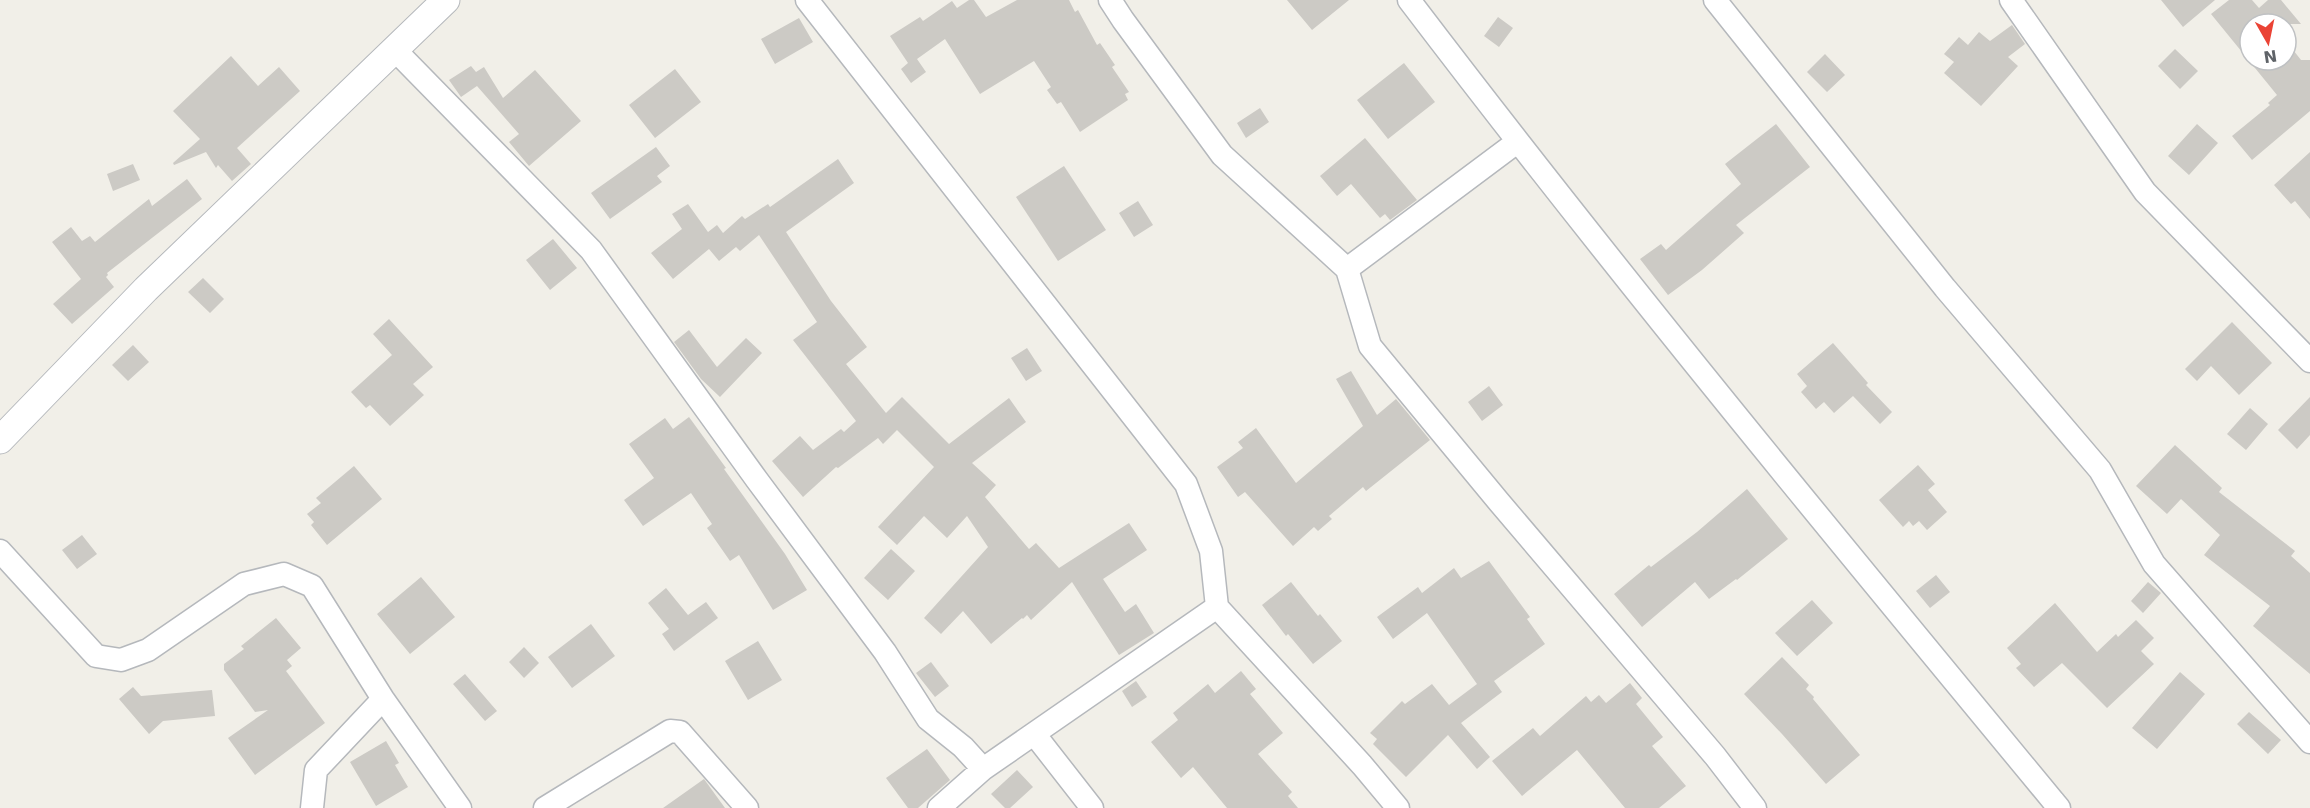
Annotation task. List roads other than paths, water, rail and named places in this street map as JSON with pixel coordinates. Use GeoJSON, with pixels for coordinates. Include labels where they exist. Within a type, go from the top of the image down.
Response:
{"type":"FeatureCollection","features":[{"type":"Feature","properties":{"kind":"street"},"geometry":{"type":"LineString","coordinates":[[0,440],[146,289],[446,0]]}},
{"type":"Feature","properties":{"kind":"street"},"geometry":{"type":"LineString","coordinates":[[807,0],[1186,484],[1211,551],[1217,607],[1362,765],[1398,808]]}},
{"type":"Feature","properties":{"kind":"street"},"geometry":{"type":"LineString","coordinates":[[1110,0],[1222,155],[1347,269],[1370,346],[1715,756],[1755,808]]}},
{"type":"Feature","properties":{"kind":"street"},"geometry":{"type":"LineString","coordinates":[[1409,0],[1516,142],[1862,569],[2060,808]]}},
{"type":"Feature","properties":{"kind":"street"},"geometry":{"type":"LineString","coordinates":[[1715,0],[1945,288],[2100,470],[2154,564],[2310,742]]}},
{"type":"Feature","properties":{"kind":"street"},"geometry":{"type":"LineString","coordinates":[[2011,0],[2145,192],[2308,356]]}},
{"type":"Feature","properties":{"kind":"street"},"geometry":{"type":"LineString","coordinates":[[394,49],[591,250],[885,652],[928,719],[963,747],[983,769]]}},
{"type":"Feature","properties":{"kind":"street"},"geometry":{"type":"LineString","coordinates":[[1347,269],[1516,142]]}},
{"type":"Feature","properties":{"kind":"street"},"geometry":{"type":"LineString","coordinates":[[0,551],[96,656],[121,660],[148,650],[244,584],[284,574],[312,586],[383,699],[460,808]]}},
{"type":"Feature","properties":{"kind":"street"},"geometry":{"type":"LineString","coordinates":[[939,808],[983,769],[1217,607]]}},
{"type":"Feature","properties":{"kind":"street"},"geometry":{"type":"LineString","coordinates":[[312,808],[316,770],[383,699]]}},
{"type":"Feature","properties":{"kind":"street"},"geometry":{"type":"LineString","coordinates":[[545,808],[670,730],[680,732],[747,808]]}},
{"type":"Feature","properties":{"kind":"street"},"geometry":{"type":"LineString","coordinates":[[1035,735],[1092,808]]}}]}
